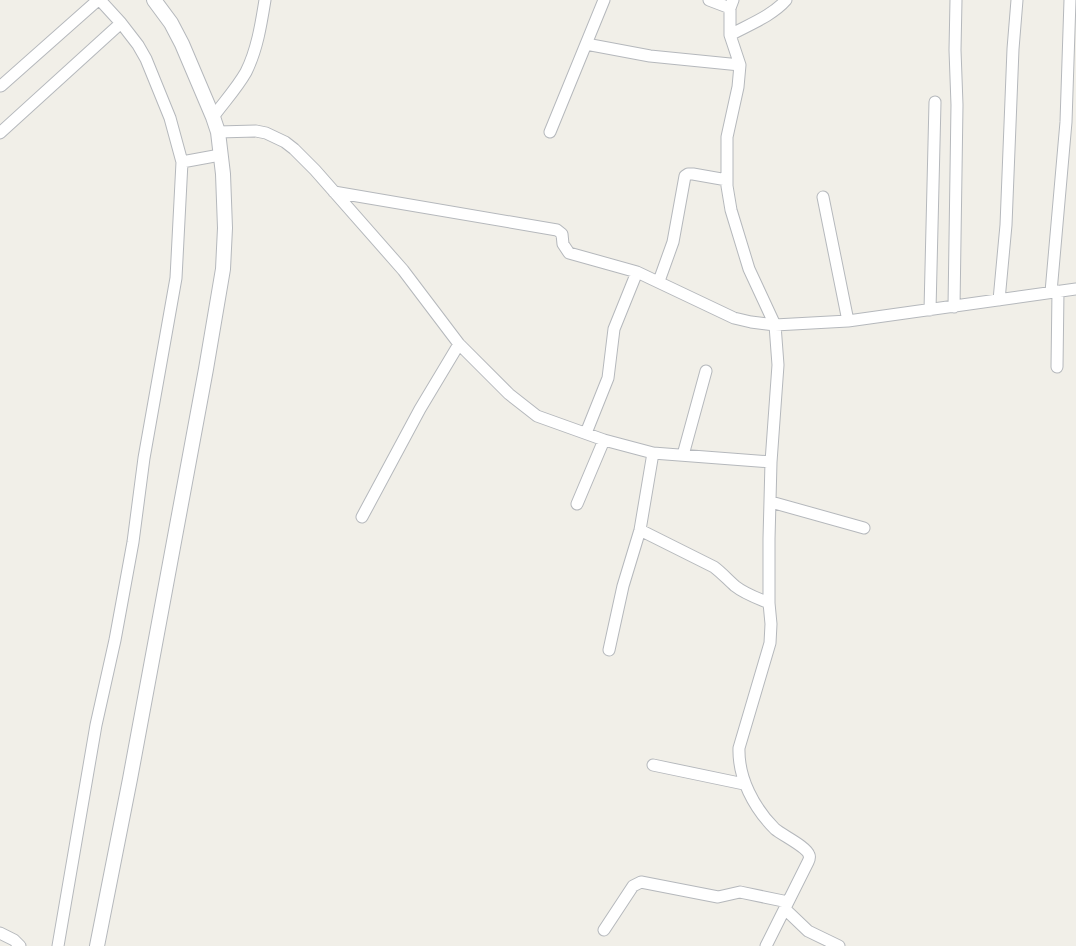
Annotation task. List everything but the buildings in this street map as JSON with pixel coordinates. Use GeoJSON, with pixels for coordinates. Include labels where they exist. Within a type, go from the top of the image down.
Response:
{"type":"FeatureCollection","features":[{"type":"Feature","properties":{"kind":"street"},"geometry":{"type":"LineString","coordinates":[[1,86],[99,0],[121,23],[138,45],[154,77],[187,161],[176,278],[144,458],[116,640],[96,725],[58,946]]}},
{"type":"Feature","properties":{"kind":"street"},"geometry":{"type":"LineString","coordinates":[[97,946],[130,779],[223,269],[225,228],[214,157],[218,132],[182,44],[171,23],[154,0]]}},
{"type":"Feature","properties":{"kind":"street"},"geometry":{"type":"LineString","coordinates":[[213,117],[238,85],[248,66],[258,37],[265,0]]}},
{"type":"Feature","properties":{"kind":"street"},"geometry":{"type":"LineString","coordinates":[[550,132],[604,0]]}},
{"type":"Feature","properties":{"kind":"street"},"geometry":{"type":"LineString","coordinates":[[709,0],[731,4],[730,35],[740,65],[738,87],[727,137],[727,180],[731,210],[749,269],[775,325],[778,365],[771,462],[770,643],[739,748],[740,765],[744,784],[773,827],[809,854],[808,862],[766,946]]}},
{"type":"Feature","properties":{"kind":"street"},"geometry":{"type":"LineString","coordinates":[[730,35],[769,14],[780,7],[786,0]]}},
{"type":"Feature","properties":{"kind":"street"},"geometry":{"type":"LineString","coordinates":[[954,307],[957,105],[956,0]]}},
{"type":"Feature","properties":{"kind":"street"},"geometry":{"type":"LineString","coordinates":[[999,300],[1006,225],[1013,49],[1017,0]]}},
{"type":"Feature","properties":{"kind":"street"},"geometry":{"type":"LineString","coordinates":[[1057,367],[1055,291],[1066,122],[1070,0]]}},
{"type":"Feature","properties":{"kind":"street"},"geometry":{"type":"LineString","coordinates":[[0,133],[121,23]]}},
{"type":"Feature","properties":{"kind":"street"},"geometry":{"type":"LineString","coordinates":[[586,44],[650,56],[740,65]]}},
{"type":"Feature","properties":{"kind":"street"},"geometry":{"type":"LineString","coordinates":[[930,310],[935,102]]}},
{"type":"Feature","properties":{"kind":"street"},"geometry":{"type":"LineString","coordinates":[[218,132],[256,131],[276,138],[294,149],[306,160],[403,270],[459,344],[527,409],[547,421],[604,440],[653,453],[771,462]]}},
{"type":"Feature","properties":{"kind":"street"},"geometry":{"type":"LineString","coordinates":[[187,161],[214,157]]}},
{"type":"Feature","properties":{"kind":"street"},"geometry":{"type":"LineString","coordinates":[[659,282],[673,242],[685,176],[693,174],[727,180]]}},
{"type":"Feature","properties":{"kind":"street"},"geometry":{"type":"LineString","coordinates":[[334,192],[557,230],[562,234],[563,244],[569,253],[637,272],[734,318],[751,322],[775,325],[848,321],[1076,288]]}},
{"type":"Feature","properties":{"kind":"street"},"geometry":{"type":"LineString","coordinates":[[824,197],[848,321]]}},
{"type":"Feature","properties":{"kind":"street"},"geometry":{"type":"LineString","coordinates":[[586,433],[608,378],[614,329],[637,272]]}},
{"type":"Feature","properties":{"kind":"street"},"geometry":{"type":"LineString","coordinates":[[362,517],[420,409],[459,344]]}},
{"type":"Feature","properties":{"kind":"street"},"geometry":{"type":"LineString","coordinates":[[683,455],[706,371]]}},
{"type":"Feature","properties":{"kind":"street"},"geometry":{"type":"LineString","coordinates":[[577,504],[604,440]]}},
{"type":"Feature","properties":{"kind":"street"},"geometry":{"type":"LineString","coordinates":[[609,650],[623,586],[640,530],[653,453]]}},
{"type":"Feature","properties":{"kind":"street"},"geometry":{"type":"LineString","coordinates":[[771,502],[864,528]]}},
{"type":"Feature","properties":{"kind":"street"},"geometry":{"type":"LineString","coordinates":[[640,530],[714,566],[743,592],[769,603]]}},
{"type":"Feature","properties":{"kind":"street"},"geometry":{"type":"LineString","coordinates":[[653,765],[744,784]]}},
{"type":"Feature","properties":{"kind":"street"},"geometry":{"type":"LineString","coordinates":[[604,930],[634,886],[641,882],[718,897],[740,892],[787,906],[808,931],[838,946]]}},
{"type":"Feature","properties":{"kind":"street"},"geometry":{"type":"LineString","coordinates":[[0,933],[15,944]]}}]}
